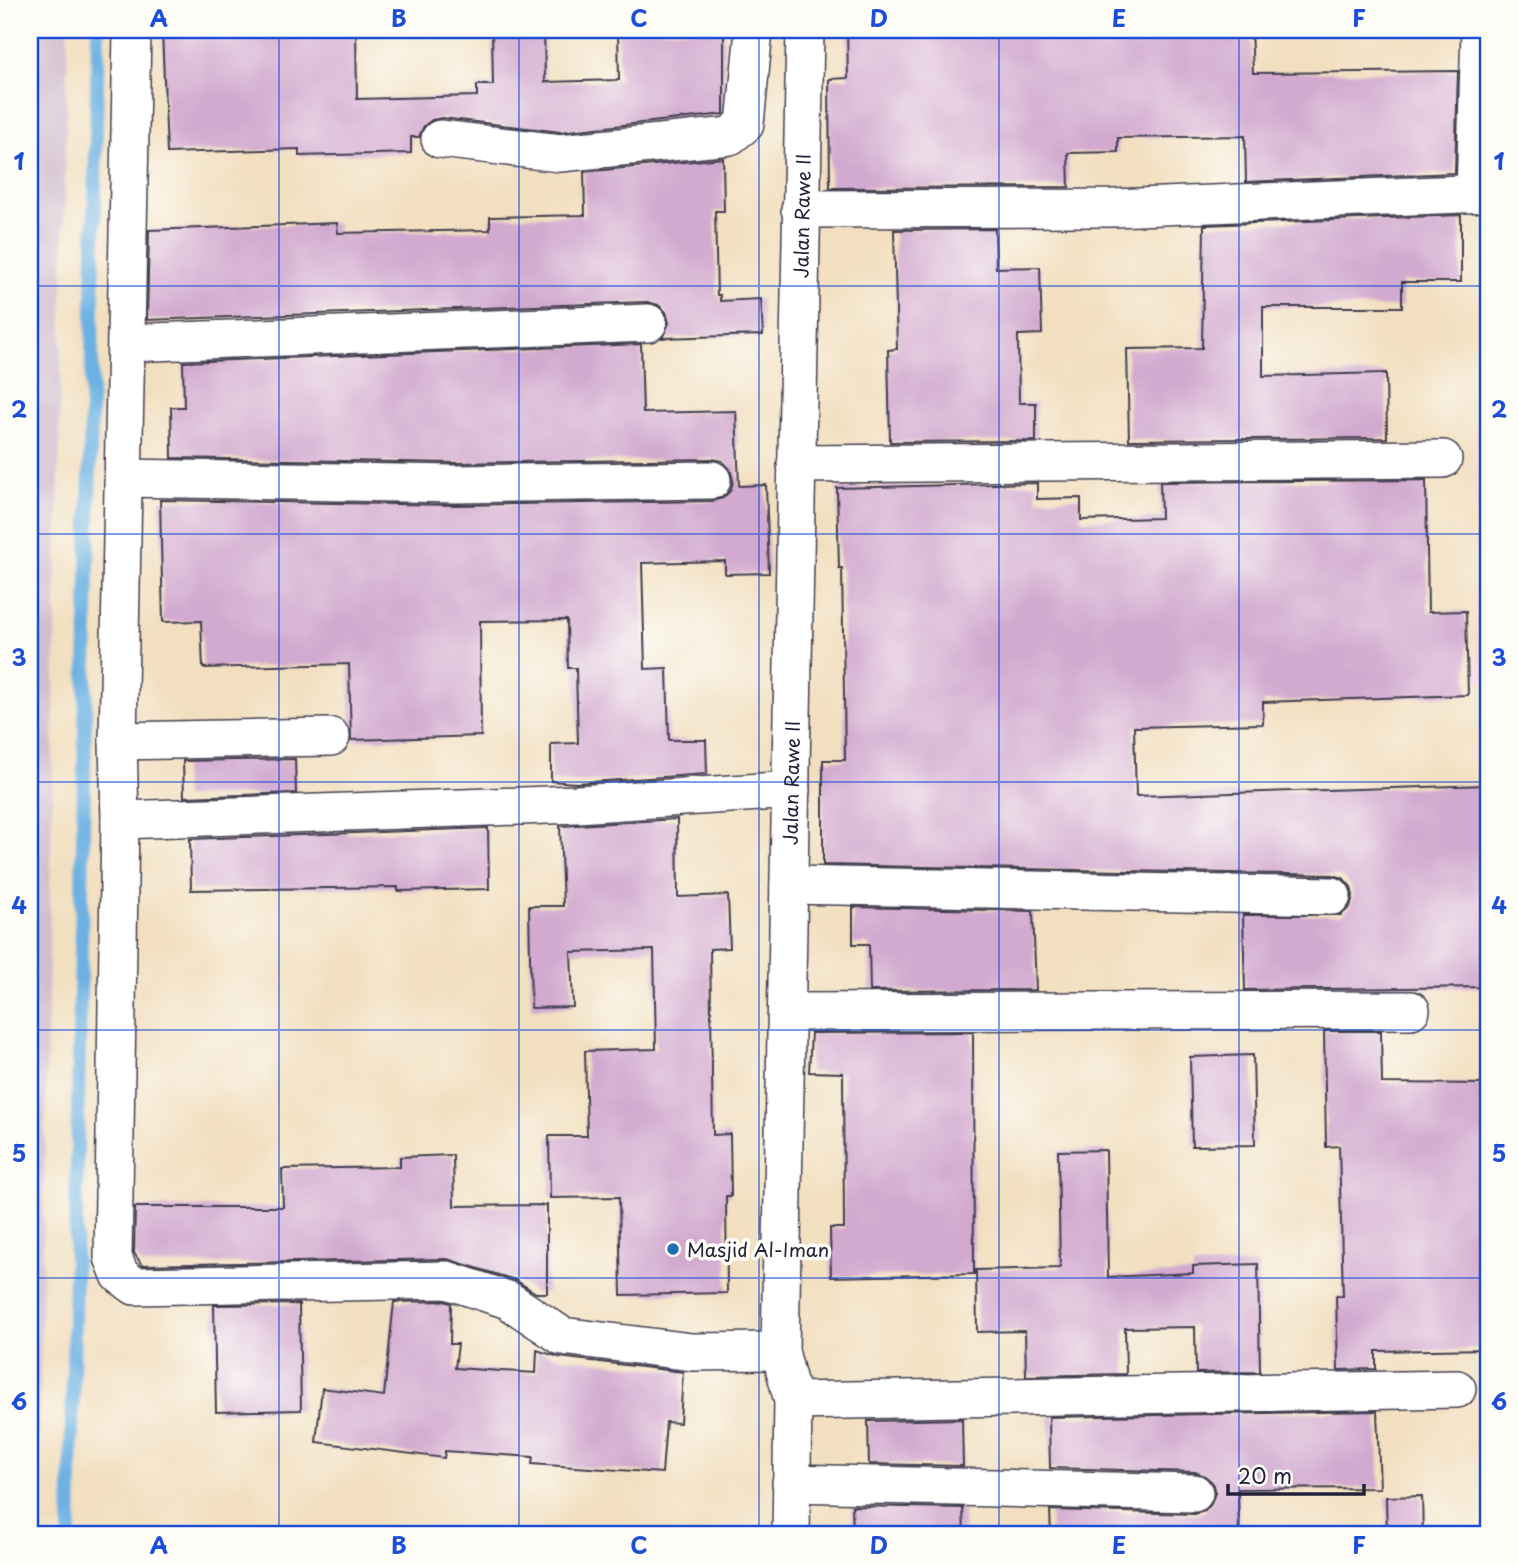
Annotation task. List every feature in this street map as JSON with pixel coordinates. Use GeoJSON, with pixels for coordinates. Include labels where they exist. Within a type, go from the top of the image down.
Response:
{"type":"FeatureCollection","features":[{"type":"Feature","properties":{"kind":"street"},"geometry":{"type":"LineString","coordinates":[[132,30],[118,741],[120,820],[113,1257],[120,1275],[135,1286],[447,1280],[508,1300],[562,1336],[692,1352],[780,1351]]}},
{"type":"Feature","properties":{"kind":"street"},"geometry":{"type":"LineString","coordinates":[[440,139],[560,153],[730,136],[745,124],[754,30]]}},
{"type":"Feature","properties":{"kind":"street","name":"Jalan Rawe II"},"geometry":{"type":"LineString","coordinates":[[791,1535],[793,1401],[780,1351],[804,30]]}},
{"type":"Feature","properties":{"kind":"street"},"geometry":{"type":"LineString","coordinates":[[800,209],[1113,208],[1481,193],[1480,30]]}},
{"type":"Feature","properties":{"kind":"street"},"geometry":{"type":"LineString","coordinates":[[127,343],[648,323]]}},
{"type":"Feature","properties":{"kind":"street"},"geometry":{"type":"LineString","coordinates":[[796,464],[1443,459]]}},
{"type":"Feature","properties":{"kind":"street"},"geometry":{"type":"LineString","coordinates":[[125,478],[455,484],[712,480]]}},
{"type":"Feature","properties":{"kind":"street"},"geometry":{"type":"LineString","coordinates":[[118,741],[331,737]]}},
{"type":"Feature","properties":{"kind":"street"},"geometry":{"type":"LineString","coordinates":[[120,820],[577,804],[791,790]]}},
{"type":"Feature","properties":{"kind":"street"},"geometry":{"type":"LineString","coordinates":[[789,884],[1332,896]]}},
{"type":"Feature","properties":{"kind":"street"},"geometry":{"type":"LineString","coordinates":[[786,1012],[1411,1010]]}},
{"type":"Feature","properties":{"kind":"street"},"geometry":{"type":"LineString","coordinates":[[793,1401],[1457,1389]]}},
{"type":"Feature","properties":{"kind":"street"},"geometry":{"type":"LineString","coordinates":[[791,1483],[1194,1493]]}},
{"type":"Feature","properties":{"kind":"shaded area"},"geometry":{"type":"Polygon","coordinates":[[[30,30],[68,30],[37,1535],[30,1535],[30,30]]]}},
{"type":"Feature","properties":{"kind":"shaded area"},"geometry":{"type":"Polygon","coordinates":[[[1476,418],[1488,418],[1488,681],[1477,680],[1476,418]]]}},
{"type":"Feature","properties":{"kind":"building"},"geometry":{"type":"Polygon","coordinates":[[[162,30],[356,30],[357,99],[477,96],[477,85],[493,85],[492,30],[544,30],[545,82],[619,80],[618,30],[724,30],[724,114],[560,132],[442,118],[432,120],[424,126],[419,137],[411,137],[411,153],[299,156],[299,149],[167,153],[162,30]]]}},
{"type":"Feature","properties":{"kind":"building"},"geometry":{"type":"Polygon","coordinates":[[[847,30],[1251,30],[1253,73],[1458,71],[1455,173],[1246,182],[1245,136],[1118,138],[1118,152],[1068,153],[1069,187],[830,188],[829,79],[848,78],[847,30]]]}},
{"type":"Feature","properties":{"kind":"building"},"geometry":{"type":"Polygon","coordinates":[[[723,158],[724,211],[715,211],[717,295],[720,295],[720,301],[761,299],[763,335],[662,338],[669,323],[666,312],[658,305],[647,302],[147,320],[149,230],[337,223],[338,233],[490,230],[490,217],[585,215],[584,172],[723,158]]]}},
{"type":"Feature","properties":{"kind":"building"},"geometry":{"type":"Polygon","coordinates":[[[1461,215],[1461,282],[1402,282],[1402,307],[1263,307],[1263,376],[1386,373],[1387,438],[1129,440],[1127,349],[1202,348],[1204,225],[1461,215]]]}},
{"type":"Feature","properties":{"kind":"building"},"geometry":{"type":"Polygon","coordinates":[[[995,229],[996,268],[1040,267],[1042,334],[1018,335],[1019,403],[1036,403],[1036,441],[890,442],[888,350],[897,349],[894,230],[995,229]]]}},
{"type":"Feature","properties":{"kind":"building"},"geometry":{"type":"Polygon","coordinates":[[[641,344],[643,413],[736,411],[739,486],[766,485],[769,573],[725,574],[725,561],[642,563],[645,669],[667,668],[669,740],[706,740],[707,774],[576,783],[551,781],[551,744],[578,743],[576,668],[568,668],[567,620],[480,621],[481,736],[351,740],[349,664],[203,668],[201,621],[163,622],[160,500],[455,505],[712,501],[723,498],[731,490],[733,480],[730,469],[722,461],[712,459],[455,463],[172,458],[171,407],[184,407],[183,362],[641,344]]]}},
{"type":"Feature","properties":{"kind":"building"},"geometry":{"type":"Polygon","coordinates":[[[1426,480],[1428,612],[1466,611],[1468,695],[1263,702],[1263,724],[1134,727],[1136,796],[1488,785],[1488,987],[1245,990],[1243,915],[1341,915],[1350,907],[1353,896],[1351,887],[1343,878],[1333,875],[823,865],[823,760],[845,760],[842,568],[839,568],[837,488],[1037,483],[1037,499],[1081,498],[1081,520],[1161,518],[1160,482],[1426,480]]]}},
{"type":"Feature","properties":{"kind":"building"},"geometry":{"type":"Polygon","coordinates":[[[295,759],[296,793],[184,797],[183,761],[295,759]]]}},
{"type":"Feature","properties":{"kind":"building"},"geometry":{"type":"Polygon","coordinates":[[[677,819],[678,897],[728,895],[730,948],[710,949],[713,1135],[730,1134],[731,1196],[726,1196],[727,1293],[621,1295],[619,1197],[550,1198],[549,1136],[587,1136],[585,1051],[656,1049],[654,950],[571,952],[573,1007],[531,1008],[529,906],[563,906],[560,826],[677,819]]]}},
{"type":"Feature","properties":{"kind":"building"},"geometry":{"type":"Polygon","coordinates":[[[488,828],[489,889],[398,891],[398,887],[191,890],[190,839],[488,828]]]}},
{"type":"Feature","properties":{"kind":"building"},"geometry":{"type":"Polygon","coordinates":[[[853,907],[1033,911],[1036,990],[870,991],[869,944],[853,944],[853,907]]]}},
{"type":"Feature","properties":{"kind":"building"},"geometry":{"type":"Polygon","coordinates":[[[1324,1031],[1381,1031],[1382,1083],[1488,1084],[1488,1349],[1376,1351],[1376,1369],[1338,1370],[1336,1296],[1343,1296],[1339,1146],[1326,1147],[1324,1031]]]}},
{"type":"Feature","properties":{"kind":"building"},"geometry":{"type":"Polygon","coordinates":[[[973,1032],[974,1274],[831,1277],[830,1228],[844,1228],[843,1073],[809,1072],[811,1033],[973,1032]]]}},
{"type":"Feature","properties":{"kind":"building"},"geometry":{"type":"Polygon","coordinates":[[[1253,1055],[1255,1145],[1192,1146],[1190,1057],[1253,1055]]]}},
{"type":"Feature","properties":{"kind":"building"},"geometry":{"type":"Polygon","coordinates":[[[1106,1150],[1108,1277],[1193,1273],[1193,1266],[1258,1264],[1260,1372],[1196,1373],[1195,1327],[1125,1328],[1126,1374],[1026,1376],[1025,1331],[977,1332],[976,1270],[1060,1268],[1058,1151],[1106,1150]]]}},
{"type":"Feature","properties":{"kind":"building"},"geometry":{"type":"Polygon","coordinates":[[[453,1155],[454,1206],[547,1205],[547,1293],[536,1293],[515,1280],[447,1259],[142,1265],[134,1253],[135,1207],[283,1207],[282,1169],[400,1167],[400,1157],[453,1155]]]}},
{"type":"Feature","properties":{"kind":"building"},"geometry":{"type":"Polygon","coordinates":[[[394,1302],[451,1303],[450,1344],[458,1344],[455,1368],[536,1373],[537,1350],[559,1357],[683,1372],[680,1423],[666,1422],[662,1473],[532,1464],[533,1457],[445,1451],[444,1458],[316,1442],[322,1388],[384,1396],[394,1302]]]}},
{"type":"Feature","properties":{"kind":"building"},"geometry":{"type":"Polygon","coordinates":[[[299,1304],[301,1410],[216,1412],[214,1305],[299,1304]]]}},
{"type":"Feature","properties":{"kind":"building"},"geometry":{"type":"Polygon","coordinates":[[[1377,1411],[1380,1488],[1238,1489],[1239,1535],[1051,1535],[1050,1510],[1194,1514],[1205,1511],[1215,1493],[1212,1482],[1195,1472],[1050,1468],[1049,1417],[1377,1411]]]}},
{"type":"Feature","properties":{"kind":"building"},"geometry":{"type":"Polygon","coordinates":[[[962,1419],[963,1466],[869,1464],[868,1421],[962,1419]]]}},
{"type":"Feature","properties":{"kind":"building"},"geometry":{"type":"Polygon","coordinates":[[[1422,1496],[1423,1535],[1387,1535],[1386,1497],[1422,1496]]]}},
{"type":"Feature","properties":{"kind":"building"},"geometry":{"type":"Polygon","coordinates":[[[852,1506],[963,1508],[964,1535],[853,1535],[852,1506]]]}},
{"type":"Feature","properties":{"kind":"waterway"},"geometry":{"type":"LineString","coordinates":[[70,1535],[98,30]]}},
{"type":"Feature","properties":{"kind":"place","name":"Masjid Al-Iman"},"geometry":{"type":"Point","coordinates":[673,1249]}}]}
